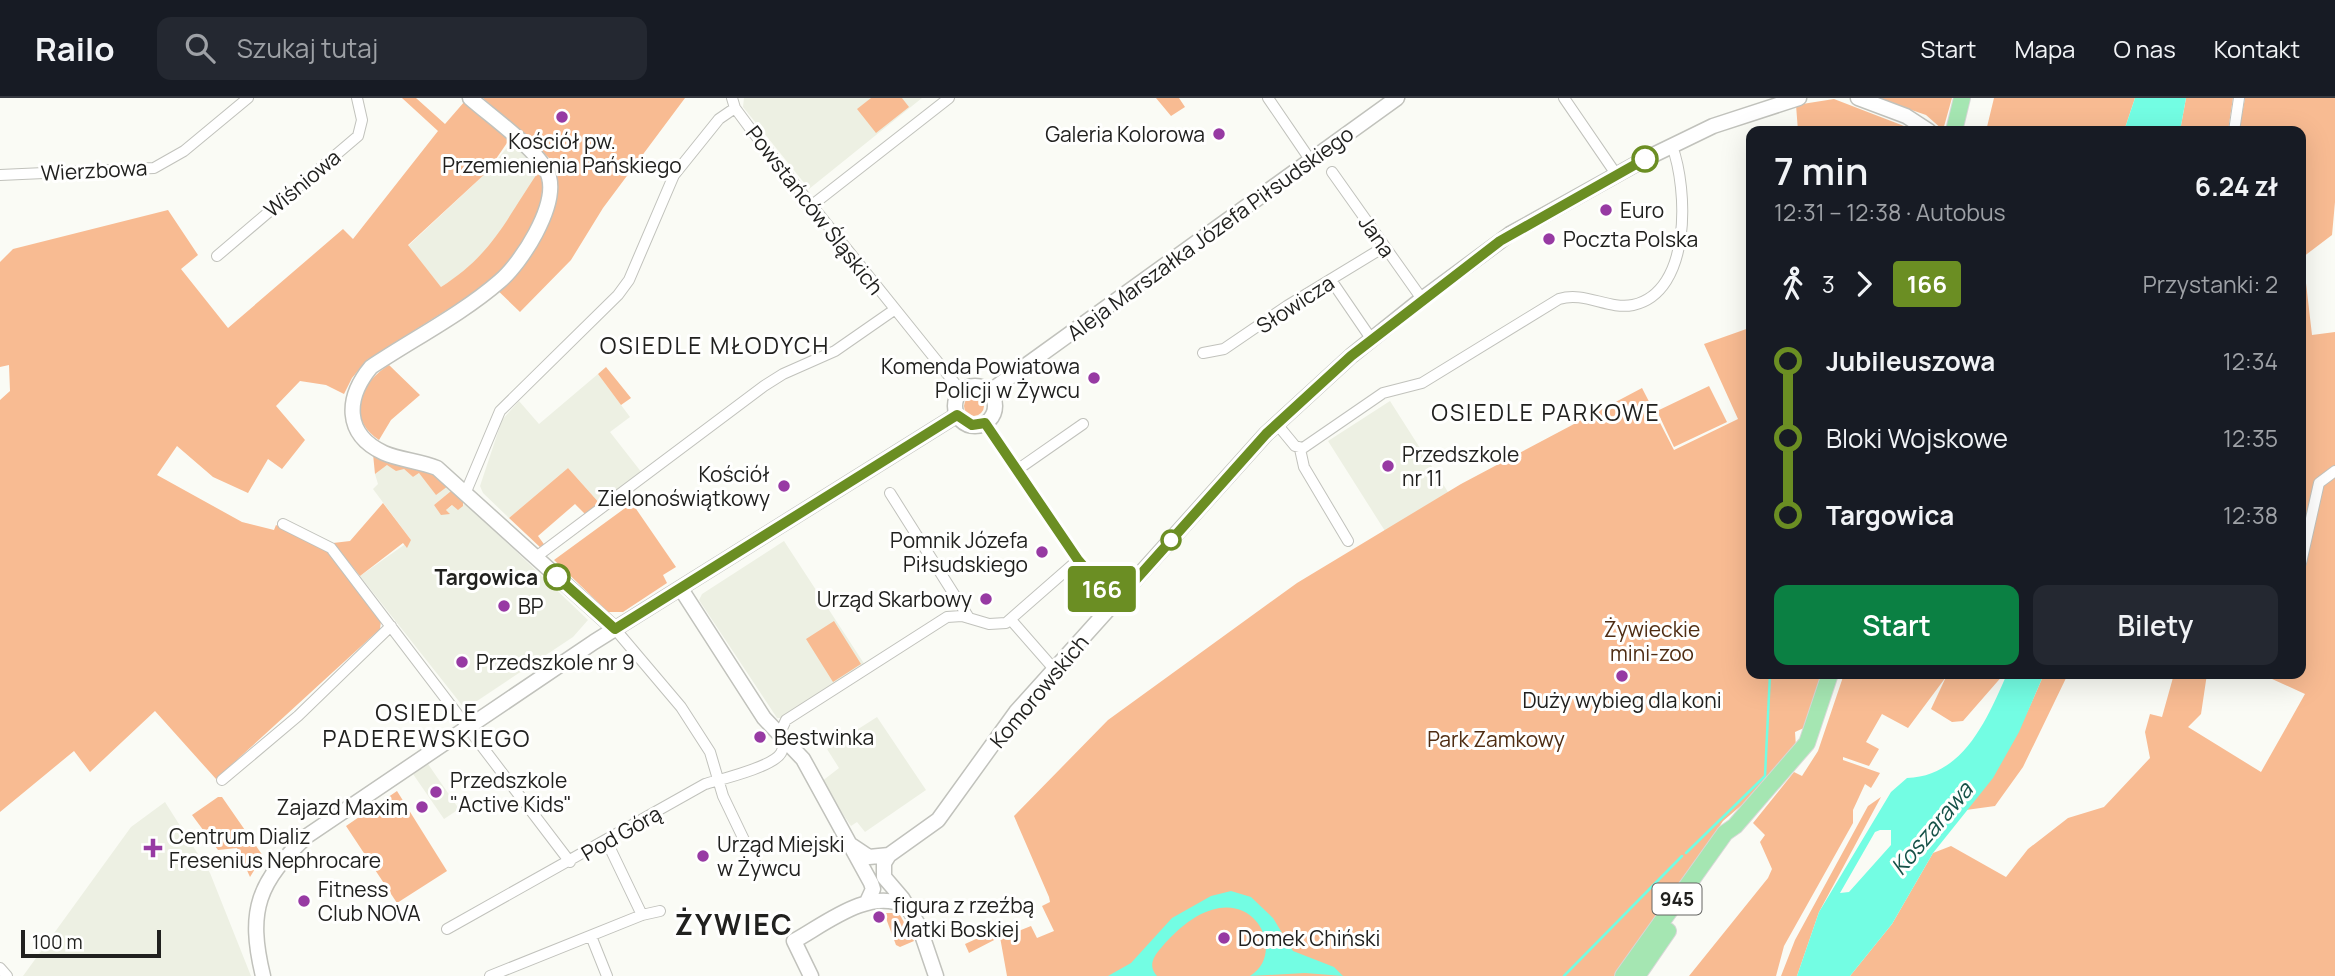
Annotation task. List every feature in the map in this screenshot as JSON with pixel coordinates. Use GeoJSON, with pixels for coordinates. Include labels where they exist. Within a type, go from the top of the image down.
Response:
{"type":"FeatureCollection","features":[{"type":"Feature","properties":{"kind":"main road"},"geometry":{"type":"LineString","coordinates":[[1955,126],[1962,98]]}},
{"type":"Feature","properties":{"kind":"main road","name":"945"},"geometry":{"type":"LineString","coordinates":[[1623,976],[1725,833],[1735,826],[1807,743],[1828,679]]}},
{"type":"Feature","properties":{"kind":"main road","name":"945"},"geometry":{"type":"LineString","coordinates":[[1637,976],[1730,841],[1735,826]]}},
{"type":"Feature","properties":{"kind":"street","name":"Wierzbowa"},"geometry":{"type":"LineString","coordinates":[[0,175],[154,168],[184,151],[248,98]]}},
{"type":"Feature","properties":{"kind":"street","name":"Wiśniowa"},"geometry":{"type":"LineString","coordinates":[[217,256],[358,136],[362,120],[357,98]]}},
{"type":"Feature","properties":{"kind":"street"},"geometry":{"type":"LineString","coordinates":[[470,98],[544,168],[550,191],[544,215],[534,235],[502,280],[371,367],[358,383],[351,412],[358,430],[373,447],[387,454],[418,460],[437,468],[615,629],[687,716],[715,762],[723,796],[757,867]]}},
{"type":"Feature","properties":{"kind":"street"},"geometry":{"type":"LineString","coordinates":[[811,206],[948,98]]}},
{"type":"Feature","properties":{"kind":"street"},"geometry":{"type":"LineString","coordinates":[[1268,98],[1311,161]]}},
{"type":"Feature","properties":{"kind":"street","name":"Aleja Marszałka Józefa Piłsudskiego"},"geometry":{"type":"LineString","coordinates":[[989,391],[1396,98]]}},
{"type":"Feature","properties":{"kind":"street"},"geometry":{"type":"LineString","coordinates":[[1564,98],[1616,174]]}},
{"type":"Feature","properties":{"kind":"street","name":"Komorowskich"},"geometry":{"type":"LineString","coordinates":[[889,855],[946,812],[1016,712],[1276,423],[1372,340],[1510,234],[1616,174],[1672,146],[1713,127],[1799,98]]}},
{"type":"Feature","properties":{"kind":"street"},"geometry":{"type":"LineString","coordinates":[[1858,98],[1906,116],[1921,126]]}},
{"type":"Feature","properties":{"kind":"street"},"geometry":{"type":"LineString","coordinates":[[2235,126],[2239,98]]}},
{"type":"Feature","properties":{"kind":"street","name":"Powstańców Śląskich"},"geometry":{"type":"LineString","coordinates":[[465,494],[500,411],[618,295],[629,280],[674,175],[734,103],[811,206],[961,391]]}},
{"type":"Feature","properties":{"kind":"street"},"geometry":{"type":"LineString","coordinates":[[1300,449],[1315,443],[1383,393],[1430,379],[1559,299],[1580,296],[1623,306],[1637,304],[1660,292],[1673,272],[1676,259],[1682,190],[1672,146]]}},
{"type":"Feature","properties":{"kind":"street","name":"Jana"},"geometry":{"type":"LineString","coordinates":[[1332,172],[1422,299]]}},
{"type":"Feature","properties":{"kind":"street","name":"Słowicza"},"geometry":{"type":"LineString","coordinates":[[1203,353],[1224,349],[1384,247]]}},
{"type":"Feature","properties":{"kind":"street"},"geometry":{"type":"LineString","coordinates":[[1331,280],[1372,340]]}},
{"type":"Feature","properties":{"kind":"street"},"geometry":{"type":"LineString","coordinates":[[536,558],[764,386],[783,374],[835,351],[894,310]]}},
{"type":"Feature","properties":{"kind":"street"},"geometry":{"type":"LineString","coordinates":[[975,386],[989,391],[995,404],[994,412],[985,423],[972,425],[957,415],[955,402],[961,391],[975,386]]}},
{"type":"Feature","properties":{"kind":"street"},"geometry":{"type":"LineString","coordinates":[[263,976],[254,921],[264,886],[275,868],[307,836],[334,815],[615,629],[957,415]]}},
{"type":"Feature","properties":{"kind":"street"},"geometry":{"type":"LineString","coordinates":[[985,423],[1078,560],[1115,603]]}},
{"type":"Feature","properties":{"kind":"street"},"geometry":{"type":"LineString","coordinates":[[1276,423],[1300,449],[1304,467],[1348,541]]}},
{"type":"Feature","properties":{"kind":"street"},"geometry":{"type":"LineString","coordinates":[[1017,470],[1083,424]]}},
{"type":"Feature","properties":{"kind":"street"},"geometry":{"type":"LineString","coordinates":[[2306,541],[2319,483],[2335,471]]}},
{"type":"Feature","properties":{"kind":"street"},"geometry":{"type":"LineString","coordinates":[[890,493],[969,618]]}},
{"type":"Feature","properties":{"kind":"street"},"geometry":{"type":"LineString","coordinates":[[284,524],[331,548],[570,862]]}},
{"type":"Feature","properties":{"kind":"street"},"geometry":{"type":"LineString","coordinates":[[782,734],[786,720],[937,624],[954,616],[989,624],[1011,620],[1078,560]]}},
{"type":"Feature","properties":{"kind":"street"},"geometry":{"type":"LineString","coordinates":[[681,589],[764,718],[803,759],[871,883],[873,889],[867,902]]}},
{"type":"Feature","properties":{"kind":"street"},"geometry":{"type":"LineString","coordinates":[[1011,620],[1054,669]]}},
{"type":"Feature","properties":{"kind":"street"},"geometry":{"type":"LineString","coordinates":[[222,780],[298,716],[391,626]]}},
{"type":"Feature","properties":{"kind":"street","name":"Pod Górą"},"geometry":{"type":"LineString","coordinates":[[447,929],[607,842],[705,784],[778,757],[783,749],[782,734]]}},
{"type":"Feature","properties":{"kind":"street"},"geometry":{"type":"LineString","coordinates":[[607,842],[642,915]]}},
{"type":"Feature","properties":{"kind":"street"},"geometry":{"type":"LineString","coordinates":[[848,843],[869,857],[889,855]]}},
{"type":"Feature","properties":{"kind":"street"},"geometry":{"type":"LineString","coordinates":[[889,855],[884,863],[884,877],[905,906],[926,943],[936,976]]}},
{"type":"Feature","properties":{"kind":"street"},"geometry":{"type":"LineString","coordinates":[[811,976],[794,941],[867,902],[889,899],[905,906]]}},
{"type":"Feature","properties":{"kind":"street"},"geometry":{"type":"LineString","coordinates":[[491,976],[642,915],[660,911]]}},
{"type":"Feature","properties":{"kind":"street"},"geometry":{"type":"LineString","coordinates":[[591,936],[607,976]]}},
{"type":"Feature","properties":{"kind":"street"},"geometry":{"type":"LineString","coordinates":[[0,968],[7,976]]}},
{"type":"Feature","properties":{"kind":"shaded area"},"geometry":{"type":"Polygon","coordinates":[[[744,98],[922,98],[809,189],[743,107],[744,98]]]}},
{"type":"Feature","properties":{"kind":"shaded area"},"geometry":{"type":"Polygon","coordinates":[[[513,140],[533,160],[539,171],[497,239],[464,272],[441,287],[408,246],[487,172],[513,140]]]}},
{"type":"Feature","properties":{"kind":"shaded area"},"geometry":{"type":"Polygon","coordinates":[[[598,374],[630,417],[610,432],[642,473],[601,505],[568,468],[509,518],[483,493],[480,486],[502,420],[519,401],[539,424],[598,374]]]}},
{"type":"Feature","properties":{"kind":"shaded area","name":"Przedszkole nr 11"},"geometry":{"type":"Polygon","coordinates":[[[1390,401],[1448,492],[1385,531],[1328,441],[1390,401]]]}},
{"type":"Feature","properties":{"kind":"shaded area"},"geometry":{"type":"Polygon","coordinates":[[[387,465],[404,469],[413,477],[419,473],[448,486],[451,491],[434,505],[450,514],[446,510],[453,505],[463,506],[464,502],[588,620],[573,637],[465,709],[360,576],[411,540],[373,489],[378,484],[375,474],[387,465]]]}},
{"type":"Feature","properties":{"kind":"shaded area"},"geometry":{"type":"Polygon","coordinates":[[[784,541],[865,665],[782,718],[777,718],[699,600],[702,594],[784,541]]]}},
{"type":"Feature","properties":{"kind":"shaded area"},"geometry":{"type":"Polygon","coordinates":[[[877,717],[926,790],[865,832],[857,822],[851,826],[821,782],[839,768],[827,749],[877,717]]]}},
{"type":"Feature","properties":{"kind":"shaded area","name":"Przedszkole \"Active Kids\""},"geometry":{"type":"Polygon","coordinates":[[[428,764],[459,809],[444,819],[413,774],[428,764]]]}},
{"type":"Feature","properties":{"kind":"shaded area"},"geometry":{"type":"Polygon","coordinates":[[[165,802],[210,873],[251,976],[23,976],[131,827],[165,802]]]}},
{"type":"Feature","properties":{"kind":"green space"},"geometry":{"type":"Polygon","coordinates":[[[402,98],[416,98],[445,124],[465,101],[509,140],[487,172],[408,245],[441,287],[474,261],[497,235],[539,171],[543,181],[541,201],[557,192],[556,180],[560,168],[483,98],[685,98],[603,208],[571,260],[520,312],[490,283],[367,360],[352,378],[344,394],[326,385],[300,381],[276,406],[305,440],[282,469],[268,459],[248,493],[213,477],[177,446],[157,475],[242,522],[274,530],[276,525],[327,550],[381,621],[380,629],[216,779],[155,711],[90,772],[74,751],[0,812],[0,400],[10,391],[9,365],[0,367],[0,262],[13,249],[168,210],[198,255],[181,269],[228,328],[343,229],[353,239],[438,131],[402,98]]]}},
{"type":"Feature","properties":{"kind":"green space"},"geometry":{"type":"Polygon","coordinates":[[[871,98],[902,98],[909,107],[876,133],[857,109],[871,98]]]}},
{"type":"Feature","properties":{"kind":"green space"},"geometry":{"type":"Polygon","coordinates":[[[1156,98],[1179,98],[1185,107],[1171,116],[1156,98]]]}},
{"type":"Feature","properties":{"kind":"green space"},"geometry":{"type":"Polygon","coordinates":[[[1877,98],[1952,98],[1944,126],[1938,126],[1926,115],[1877,98]]]}},
{"type":"Feature","properties":{"kind":"green space"},"geometry":{"type":"Polygon","coordinates":[[[1994,98],[2135,98],[2126,126],[1987,126],[1994,98]]]}},
{"type":"Feature","properties":{"kind":"green space"},"geometry":{"type":"Polygon","coordinates":[[[2186,98],[2233,98],[2229,126],[2181,126],[2186,98]]]}},
{"type":"Feature","properties":{"kind":"green space"},"geometry":{"type":"Polygon","coordinates":[[[2245,98],[2335,98],[2335,202],[2332,235],[2306,255],[2306,126],[2240,126],[2245,98]]]}},
{"type":"Feature","properties":{"kind":"green space"},"geometry":{"type":"Polygon","coordinates":[[[1834,99],[1904,126],[1798,126],[1796,105],[1834,99]]]}},
{"type":"Feature","properties":{"kind":"green space"},"geometry":{"type":"Polygon","coordinates":[[[2306,283],[2312,335],[2335,332],[2335,976],[1850,976],[1892,924],[1933,853],[1951,846],[2006,877],[2028,849],[2068,818],[2104,807],[2150,758],[2145,732],[2150,714],[2162,717],[2173,679],[2206,679],[2201,714],[2188,727],[2261,772],[2305,694],[2272,679],[2306,679],[2306,283]]]}},
{"type":"Feature","properties":{"kind":"green space","name":"Park Zamkowy"},"geometry":{"type":"Polygon","coordinates":[[[1746,329],[1746,679],[1820,679],[1806,727],[1795,732],[1796,747],[1764,786],[1723,821],[1619,976],[1007,976],[1000,937],[969,953],[965,944],[1011,923],[1016,932],[1031,926],[1037,938],[1054,931],[1042,906],[1050,902],[1049,897],[1014,816],[1108,720],[1297,583],[1461,484],[1642,388],[1674,450],[1738,419],[1704,344],[1746,329]]]}},
{"type":"Feature","properties":{"kind":"green space"},"geometry":{"type":"Polygon","coordinates":[[[389,365],[420,395],[391,420],[379,440],[368,431],[362,421],[360,401],[370,381],[389,365]]]}},
{"type":"Feature","properties":{"kind":"green space"},"geometry":{"type":"Polygon","coordinates":[[[606,367],[631,398],[621,405],[598,374],[606,367]]]}},
{"type":"Feature","properties":{"kind":"green space"},"geometry":{"type":"Polygon","coordinates":[[[1709,386],[1727,422],[1674,447],[1657,411],[1709,386]]]}},
{"type":"Feature","properties":{"kind":"green space"},"geometry":{"type":"Polygon","coordinates":[[[970,396],[978,396],[984,406],[978,416],[970,416],[964,410],[964,402],[970,396]]]}},
{"type":"Feature","properties":{"kind":"green space"},"geometry":{"type":"Polygon","coordinates":[[[373,454],[433,471],[463,498],[463,506],[458,510],[452,505],[446,510],[450,514],[441,515],[434,505],[451,491],[448,486],[436,495],[419,473],[413,477],[404,469],[396,471],[387,465],[375,474],[373,454]]]}},
{"type":"Feature","properties":{"kind":"green space"},"geometry":{"type":"Polygon","coordinates":[[[568,468],[601,505],[587,516],[575,504],[538,536],[546,547],[542,549],[509,518],[568,468]]]}},
{"type":"Feature","properties":{"kind":"green space"},"geometry":{"type":"Polygon","coordinates":[[[383,503],[411,540],[407,548],[403,543],[360,576],[333,543],[350,541],[383,503]]]}},
{"type":"Feature","properties":{"kind":"green space"},"geometry":{"type":"Polygon","coordinates":[[[632,503],[676,567],[663,575],[667,583],[623,612],[608,612],[554,560],[632,503]]]}},
{"type":"Feature","properties":{"kind":"green space"},"geometry":{"type":"Polygon","coordinates":[[[834,621],[861,664],[833,682],[806,639],[834,621]]]}},
{"type":"Feature","properties":{"kind":"green space"},"geometry":{"type":"Polygon","coordinates":[[[1842,679],[1945,679],[1908,728],[1882,714],[1866,742],[1879,749],[1869,766],[1843,757],[1843,760],[1880,773],[1871,788],[1865,784],[1853,810],[1853,823],[1784,946],[1776,976],[1689,976],[1768,878],[1772,869],[1760,842],[1765,835],[1753,823],[1794,772],[1802,776],[1818,751],[1842,679]]]}},
{"type":"Feature","properties":{"kind":"green space"},"geometry":{"type":"Polygon","coordinates":[[[1945,679],[2000,679],[1963,721],[1952,722],[1931,709],[1945,679]]]}},
{"type":"Feature","properties":{"kind":"green space"},"geometry":{"type":"Polygon","coordinates":[[[2042,679],[2066,679],[2023,767],[1995,806],[1966,810],[1990,778],[2028,711],[2042,679]]]}},
{"type":"Feature","properties":{"kind":"green space"},"geometry":{"type":"Polygon","coordinates":[[[397,791],[447,871],[397,903],[346,826],[397,791]]]}},
{"type":"Feature","properties":{"kind":"green space"},"geometry":{"type":"Polygon","coordinates":[[[222,797],[263,856],[250,877],[237,848],[218,850],[192,815],[222,797]]]}},
{"type":"Feature","properties":{"kind":"green space"},"geometry":{"type":"Polygon","coordinates":[[[1881,797],[1819,912],[1797,976],[1781,976],[1795,940],[1868,806],[1881,797]]]}},
{"type":"Feature","properties":{"kind":"green space"},"geometry":{"type":"Polygon","coordinates":[[[884,913],[899,913],[914,941],[900,947],[896,945],[884,913]]]}},
{"type":"Feature","properties":{"kind":"water"},"geometry":{"type":"Polygon","coordinates":[[[2135,98],[2186,98],[2181,126],[2126,126],[2135,98]]]}},
{"type":"Feature","properties":{"kind":"water","name":"Koszarawa"},"geometry":{"type":"Polygon","coordinates":[[[2005,679],[2042,679],[2019,732],[1993,778],[1933,853],[1892,924],[1850,976],[1797,976],[1819,912],[1891,792],[1907,778],[1927,775],[1958,756],[1971,742],[2005,679]],[[1891,830],[1875,832],[1840,893],[1849,892],[1891,845],[1891,830]]]}},
{"type":"Feature","properties":{"kind":"water"},"geometry":{"type":"Polygon","coordinates":[[[1231,891],[1251,897],[1273,918],[1293,951],[1334,967],[1343,976],[1305,973],[1250,976],[1262,963],[1266,947],[1262,931],[1252,917],[1236,909],[1215,909],[1190,921],[1161,948],[1152,965],[1157,976],[1108,976],[1131,963],[1172,918],[1211,896],[1231,891]]]}},
{"type":"Feature","properties":{"kind":"waterway"},"geometry":{"type":"LineString","coordinates":[[1686,853],[1765,776],[1770,679]]}},
{"type":"Feature","properties":{"kind":"waterway"},"geometry":{"type":"LineString","coordinates":[[1564,976],[1682,856]]}},
{"type":"Feature","properties":{"kind":"bus line","name":"166"},"geometry":{"type":"LineString","coordinates":[[557,577],[615,629],[957,415],[966,424],[985,423],[1078,560],[1115,603],[1276,423],[1351,356],[1510,234],[1645,159]]}},
{"type":"Feature","properties":{"kind":"place","name":"Kościół pw. Przemienienia Pańskiego"},"geometry":{"type":"Point","coordinates":[562,117]}},
{"type":"Feature","properties":{"kind":"place","name":"Galeria Kolorowa"},"geometry":{"type":"Point","coordinates":[1219,134]}},
{"type":"Feature","properties":{"kind":"place","name":"Euro"},"geometry":{"type":"Point","coordinates":[1606,210]}},
{"type":"Feature","properties":{"kind":"place","name":"Poczta Polska"},"geometry":{"type":"Point","coordinates":[1549,239]}},
{"type":"Feature","properties":{"kind":"place","name":"Komenda Powiatowa Policji w Żywcu"},"geometry":{"type":"Point","coordinates":[1094,378]}},
{"type":"Feature","properties":{"kind":"place","name":"Przedszkole nr 11"},"geometry":{"type":"Point","coordinates":[1388,466]}},
{"type":"Feature","properties":{"kind":"place","name":"Kościół Zielonoświątkowy"},"geometry":{"type":"Point","coordinates":[784,486]}},
{"type":"Feature","properties":{"kind":"place","name":"Pomnik Józefa Piłsudskiego"},"geometry":{"type":"Point","coordinates":[1042,552]}},
{"type":"Feature","properties":{"kind":"place","name":"Targowica"},"geometry":{"type":"Point","coordinates":[557,577]}},
{"type":"Feature","properties":{"kind":"place","name":"Urząd Skarbowy"},"geometry":{"type":"Point","coordinates":[986,599]}},
{"type":"Feature","properties":{"kind":"place","name":"BP"},"geometry":{"type":"Point","coordinates":[504,606]}},
{"type":"Feature","properties":{"kind":"place","name":"Przedszkole nr 9"},"geometry":{"type":"Point","coordinates":[462,662]}},
{"type":"Feature","properties":{"kind":"place","name":"Duży wybieg dla koni"},"geometry":{"type":"Point","coordinates":[1622,676]}},
{"type":"Feature","properties":{"kind":"place","name":"Bestwinka"},"geometry":{"type":"Point","coordinates":[760,737]}},
{"type":"Feature","properties":{"kind":"place","name":"Przedszkole \"Active Kids\""},"geometry":{"type":"Point","coordinates":[436,792]}},
{"type":"Feature","properties":{"kind":"place","name":"Zajazd Maxim"},"geometry":{"type":"Point","coordinates":[422,807]}},
{"type":"Feature","properties":{"kind":"place","name":"Centrum Dializ Fresenius Nephrocare"},"geometry":{"type":"Point","coordinates":[153,848]}},
{"type":"Feature","properties":{"kind":"place","name":"Urząd Miejski w Żywcu"},"geometry":{"type":"Point","coordinates":[703,856]}},
{"type":"Feature","properties":{"kind":"place","name":"Fitness Club NOVA"},"geometry":{"type":"Point","coordinates":[304,901]}},
{"type":"Feature","properties":{"kind":"place","name":"figura z rzeźbą Matki Boskiej"},"geometry":{"type":"Point","coordinates":[879,917]}},
{"type":"Feature","properties":{"kind":"place","name":"Domek Chiński"},"geometry":{"type":"Point","coordinates":[1224,938]}},
{"type":"Feature","properties":{"kind":"district","name":"OSIEDLE MŁODYCH"},"geometry":{"type":"Point","coordinates":[715,345]}},
{"type":"Feature","properties":{"kind":"district","name":"OSIEDLE PARKOWE"},"geometry":{"type":"Point","coordinates":[1546,412]}},
{"type":"Feature","properties":{"kind":"district","name":"OSIEDLE PADEREWSKIEGO"},"geometry":{"type":"Point","coordinates":[427,725]}},
{"type":"Feature","properties":{"kind":"district","name":"ŻYWIEC"},"geometry":{"type":"Point","coordinates":[734,924]}},
{"type":"Feature","properties":{"kind":"park label","name":"Żywieckie mini-zoo"},"geometry":{"type":"Point","coordinates":[1652,641]}}]}
